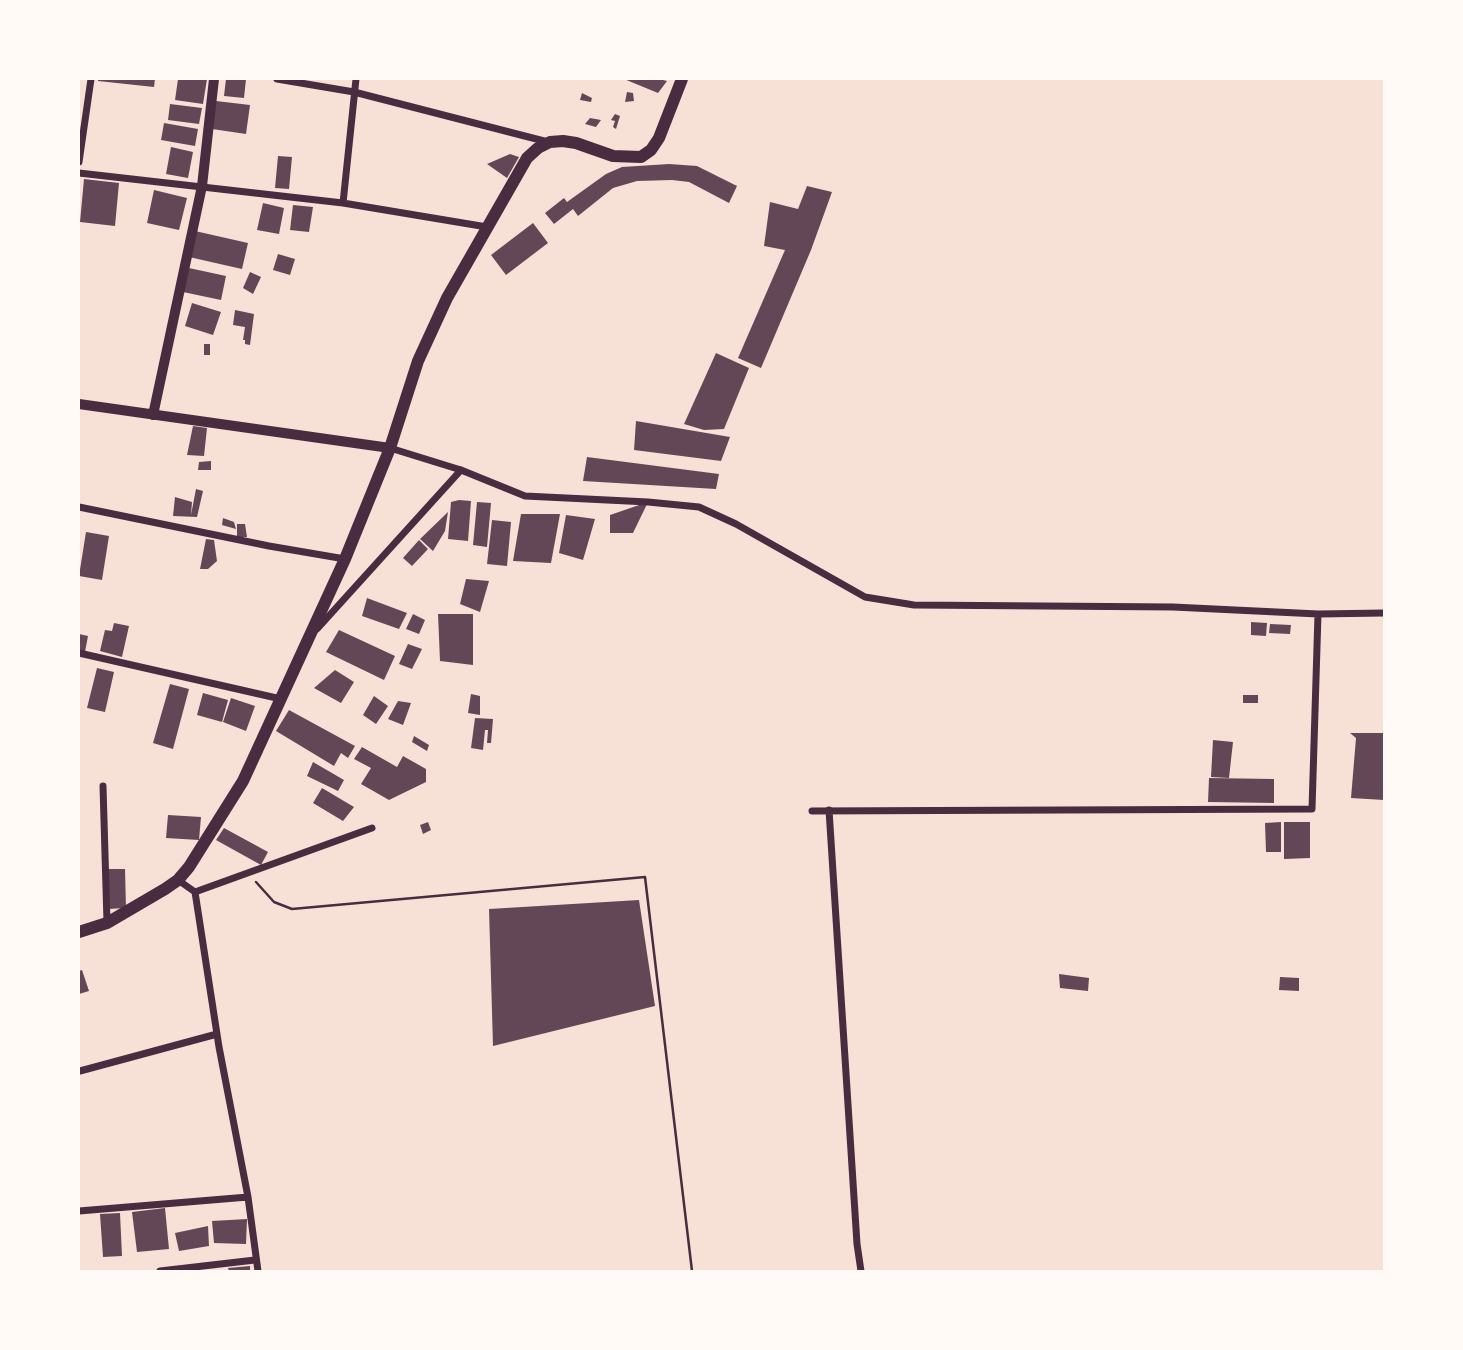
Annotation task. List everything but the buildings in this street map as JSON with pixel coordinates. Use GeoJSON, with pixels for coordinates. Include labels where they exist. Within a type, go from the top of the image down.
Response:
{"type":"FeatureCollection","features":[{"type":"Feature","properties":{"kind":"main road"},"geometry":{"type":"LineString","coordinates":[[79,932],[107,923],[177,880],[195,858],[243,781],[345,559],[390,448],[418,361],[447,298],[527,158],[550,142],[576,143],[613,156],[641,157],[651,150],[659,138],[682,79]]}},
{"type":"Feature","properties":{"kind":"street"},"geometry":{"type":"LineString","coordinates":[[79,162],[91,79]]}},
{"type":"Feature","properties":{"kind":"street"},"geometry":{"type":"LineString","coordinates":[[153,415],[201,186],[214,79]]}},
{"type":"Feature","properties":{"kind":"street"},"geometry":{"type":"LineString","coordinates":[[276,79],[354,92],[550,142]]}},
{"type":"Feature","properties":{"kind":"street"},"geometry":{"type":"LineString","coordinates":[[343,203],[356,79]]}},
{"type":"Feature","properties":{"kind":"street"},"geometry":{"type":"LineString","coordinates":[[79,173],[343,203],[488,227]]}},
{"type":"Feature","properties":{"kind":"street"},"geometry":{"type":"LineString","coordinates":[[79,404],[390,448],[461,470],[526,496],[699,507],[736,524],[865,597],[914,605],[1173,607],[1318,614],[1384,613]]}},
{"type":"Feature","properties":{"kind":"street"},"geometry":{"type":"LineString","coordinates":[[309,638],[461,470]]}},
{"type":"Feature","properties":{"kind":"street"},"geometry":{"type":"LineString","coordinates":[[79,508],[345,559]]}},
{"type":"Feature","properties":{"kind":"street"},"geometry":{"type":"LineString","coordinates":[[812,811],[1312,809],[1318,614]]}},
{"type":"Feature","properties":{"kind":"street"},"geometry":{"type":"LineString","coordinates":[[79,653],[281,699]]}},
{"type":"Feature","properties":{"kind":"street"},"geometry":{"type":"LineString","coordinates":[[103,786],[107,923]]}},
{"type":"Feature","properties":{"kind":"street"},"geometry":{"type":"LineString","coordinates":[[829,810],[860,1271]]}},
{"type":"Feature","properties":{"kind":"street"},"geometry":{"type":"LineString","coordinates":[[195,892],[372,828]]}},
{"type":"Feature","properties":{"kind":"street"},"geometry":{"type":"LineString","coordinates":[[177,880],[195,892],[217,1034],[248,1197],[258,1271]]}},
{"type":"Feature","properties":{"kind":"street"},"geometry":{"type":"LineString","coordinates":[[80,1071],[217,1034]]}},
{"type":"Feature","properties":{"kind":"street"},"geometry":{"type":"LineString","coordinates":[[79,1210],[248,1197]]}},
{"type":"Feature","properties":{"kind":"street"},"geometry":{"type":"LineString","coordinates":[[160,1271],[255,1260]]}},
{"type":"Feature","properties":{"kind":"path"},"geometry":{"type":"LineString","coordinates":[[249,873],[274,902],[292,909],[645,877],[692,1271]]}}]}
